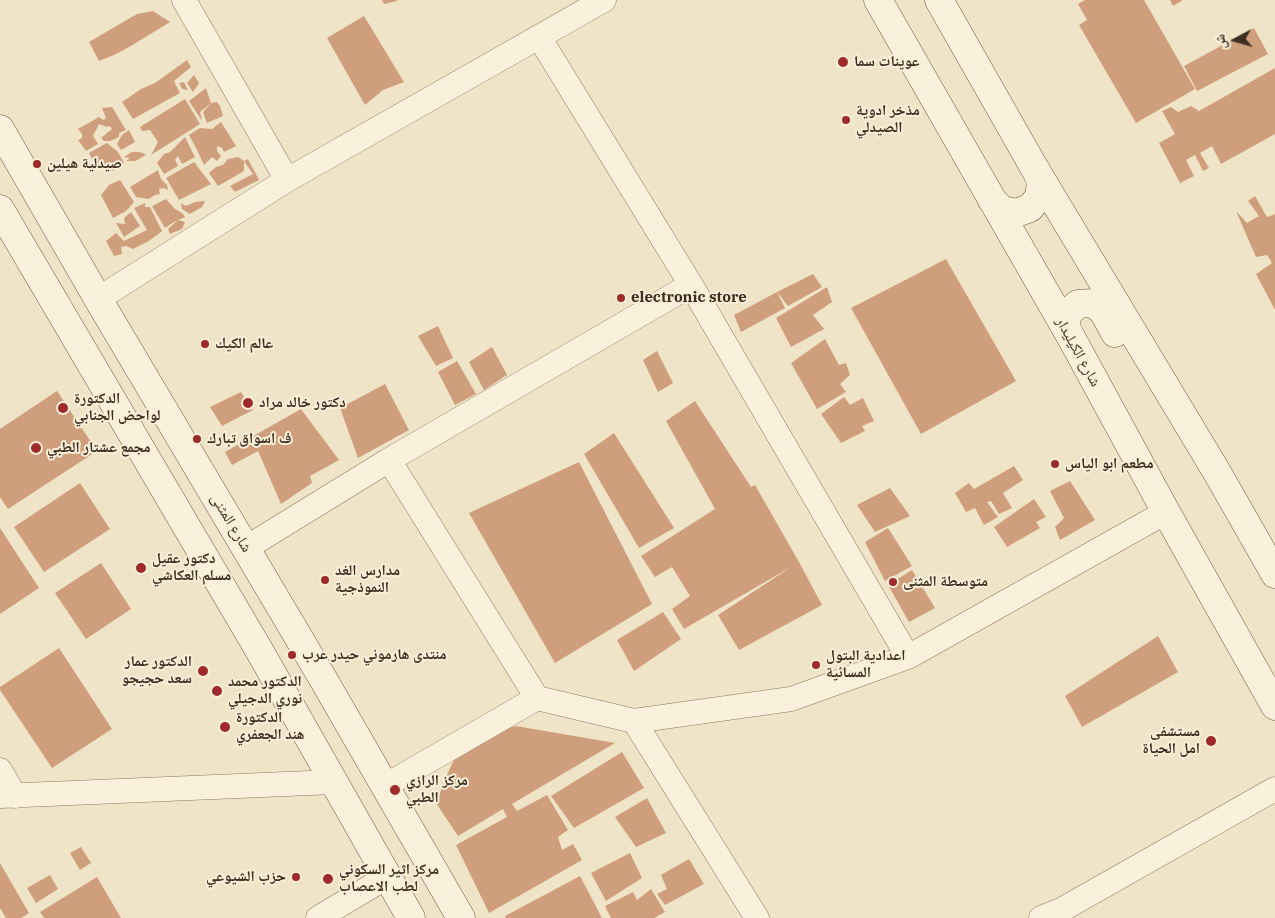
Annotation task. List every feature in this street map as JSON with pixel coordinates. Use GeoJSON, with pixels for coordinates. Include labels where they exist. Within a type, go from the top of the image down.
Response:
{"type":"FeatureCollection","features":[{"type":"Feature","properties":{"kind":"main road","name":"شارع الكيليدار"},"geometry":{"type":"LineString","coordinates":[[878,0],[1072,339],[1275,706]]}},
{"type":"Feature","properties":{"kind":"main road"},"geometry":{"type":"LineString","coordinates":[[939,0],[1035,169],[1272,561]]}},
{"type":"Feature","properties":{"kind":"main road","name":"شارع المثنى"},"geometry":{"type":"LineString","coordinates":[[0,129],[98,299],[322,677],[461,918]]}},
{"type":"Feature","properties":{"kind":"main road"},"geometry":{"type":"LineString","coordinates":[[992,200],[1002,210],[1016,213],[1030,208],[1039,196],[1041,182],[1035,169]]}},
{"type":"Feature","properties":{"kind":"main road"},"geometry":{"type":"LineString","coordinates":[[0,209],[259,650],[411,918]]}},
{"type":"Feature","properties":{"kind":"main road"},"geometry":{"type":"LineString","coordinates":[[1072,339],[1066,326],[1068,313],[1078,304],[1092,303],[1103,311],[1183,453],[1218,474]]}},
{"type":"Feature","properties":{"kind":"main road"},"geometry":{"type":"LineString","coordinates":[[259,650],[267,655],[277,655],[285,651],[291,644],[292,626]]}},
{"type":"Feature","properties":{"kind":"main road"},"geometry":{"type":"LineString","coordinates":[[287,700],[286,691],[289,682],[296,675],[304,672],[314,672],[322,677]]}},
{"type":"Feature","properties":{"kind":"street"},"geometry":{"type":"LineString","coordinates":[[184,0],[287,180]]}},
{"type":"Feature","properties":{"kind":"street"},"geometry":{"type":"LineString","coordinates":[[98,299],[287,180],[604,0]]}},
{"type":"Feature","properties":{"kind":"street"},"geometry":{"type":"LineString","coordinates":[[540,37],[691,285],[908,657]]}},
{"type":"Feature","properties":{"kind":"street"},"geometry":{"type":"LineString","coordinates":[[246,548],[389,460],[691,285]]}},
{"type":"Feature","properties":{"kind":"street"},"geometry":{"type":"LineString","coordinates":[[389,460],[537,698]]}},
{"type":"Feature","properties":{"kind":"street"},"geometry":{"type":"LineString","coordinates":[[385,786],[537,698],[634,721],[791,699],[908,657],[1166,512]]}},
{"type":"Feature","properties":{"kind":"street"},"geometry":{"type":"LineString","coordinates":[[634,721],[757,918]]}},
{"type":"Feature","properties":{"kind":"street"},"geometry":{"type":"LineString","coordinates":[[0,770],[7,796],[334,782]]}},
{"type":"Feature","properties":{"kind":"street"},"geometry":{"type":"LineString","coordinates":[[1041,918],[1066,914],[1275,789]]}},
{"type":"Feature","properties":{"kind":"street"},"geometry":{"type":"LineString","coordinates":[[318,918],[388,877]]}},
{"type":"Feature","properties":{"kind":"building"},"geometry":{"type":"Polygon","coordinates":[[[382,0],[397,0],[397,1],[384,4],[382,0]]]}},
{"type":"Feature","properties":{"kind":"building"},"geometry":{"type":"Polygon","coordinates":[[[1085,0],[1144,0],[1195,89],[1136,123],[1079,25],[1087,20],[1078,4],[1085,0]]]}},
{"type":"Feature","properties":{"kind":"building"},"geometry":{"type":"Polygon","coordinates":[[[1170,0],[1183,0],[1173,6],[1170,0]]]}},
{"type":"Feature","properties":{"kind":"building"},"geometry":{"type":"Polygon","coordinates":[[[153,11],[170,22],[131,46],[99,61],[89,42],[137,14],[153,11]]]}},
{"type":"Feature","properties":{"kind":"building"},"geometry":{"type":"Polygon","coordinates":[[[364,16],[404,82],[383,90],[365,105],[327,38],[364,16]]]}},
{"type":"Feature","properties":{"kind":"building"},"geometry":{"type":"Polygon","coordinates":[[[1254,28],[1268,54],[1197,91],[1184,66],[1254,28]]]}},
{"type":"Feature","properties":{"kind":"building"},"geometry":{"type":"Polygon","coordinates":[[[187,60],[191,67],[174,81],[180,93],[133,119],[122,102],[141,89],[155,83],[187,60]]]}},
{"type":"Feature","properties":{"kind":"building"},"geometry":{"type":"Polygon","coordinates":[[[1275,68],[1275,134],[1221,164],[1212,146],[1200,153],[1209,168],[1203,171],[1195,155],[1186,160],[1194,176],[1180,183],[1159,143],[1175,134],[1162,111],[1171,107],[1178,112],[1191,106],[1199,111],[1275,68]]]}},
{"type":"Feature","properties":{"kind":"building"},"geometry":{"type":"Polygon","coordinates":[[[194,75],[199,83],[193,92],[187,83],[194,75]]]}},
{"type":"Feature","properties":{"kind":"building"},"geometry":{"type":"Polygon","coordinates":[[[184,82],[188,90],[182,89],[179,83],[184,82]]]}},
{"type":"Feature","properties":{"kind":"building"},"geometry":{"type":"Polygon","coordinates":[[[206,88],[211,103],[200,112],[202,121],[189,101],[206,88]]]}},
{"type":"Feature","properties":{"kind":"building"},"geometry":{"type":"Polygon","coordinates":[[[185,99],[200,124],[151,155],[158,142],[150,130],[142,131],[140,127],[185,99]]]}},
{"type":"Feature","properties":{"kind":"building"},"geometry":{"type":"Polygon","coordinates":[[[217,102],[223,116],[207,123],[203,112],[211,103],[217,102]]]}},
{"type":"Feature","properties":{"kind":"building"},"geometry":{"type":"Polygon","coordinates":[[[112,107],[126,130],[119,133],[119,137],[110,141],[104,141],[101,138],[112,129],[110,126],[107,127],[99,124],[93,136],[98,144],[86,151],[78,140],[82,138],[82,134],[78,129],[99,117],[103,120],[106,118],[102,108],[112,107]]]}},
{"type":"Feature","properties":{"kind":"building"},"geometry":{"type":"Polygon","coordinates":[[[221,122],[236,146],[224,152],[222,148],[217,146],[217,151],[221,156],[217,161],[212,157],[204,165],[189,135],[200,128],[212,129],[221,122]]]}},
{"type":"Feature","properties":{"kind":"building"},"geometry":{"type":"Polygon","coordinates":[[[129,130],[135,142],[121,150],[117,144],[122,135],[129,130]]]}},
{"type":"Feature","properties":{"kind":"building"},"geometry":{"type":"Polygon","coordinates":[[[185,137],[195,157],[182,164],[178,156],[175,159],[178,166],[164,174],[157,163],[164,154],[170,152],[185,137]]]}},
{"type":"Feature","properties":{"kind":"building"},"geometry":{"type":"Polygon","coordinates":[[[107,143],[118,152],[124,163],[115,170],[107,172],[102,165],[96,166],[89,153],[107,143]]]}},
{"type":"Feature","properties":{"kind":"building"},"geometry":{"type":"Polygon","coordinates":[[[132,152],[146,155],[135,161],[126,161],[130,158],[124,157],[132,152]]]}},
{"type":"Feature","properties":{"kind":"building"},"geometry":{"type":"Polygon","coordinates":[[[238,157],[244,161],[244,171],[218,186],[209,173],[216,167],[223,165],[228,159],[238,157]]]}},
{"type":"Feature","properties":{"kind":"building"},"geometry":{"type":"Polygon","coordinates":[[[248,159],[259,180],[235,192],[230,186],[253,174],[244,161],[248,159]]]}},
{"type":"Feature","properties":{"kind":"building"},"geometry":{"type":"Polygon","coordinates":[[[194,162],[211,184],[179,200],[166,178],[194,162]]]}},
{"type":"Feature","properties":{"kind":"building"},"geometry":{"type":"Polygon","coordinates":[[[158,170],[168,190],[164,188],[159,189],[160,194],[149,199],[136,197],[130,187],[158,170]]]}},
{"type":"Feature","properties":{"kind":"building"},"geometry":{"type":"Polygon","coordinates":[[[120,180],[134,202],[126,211],[113,218],[101,195],[109,185],[120,180]]]}},
{"type":"Feature","properties":{"kind":"building"},"geometry":{"type":"Polygon","coordinates":[[[1255,196],[1267,217],[1275,214],[1275,310],[1256,274],[1272,263],[1267,255],[1256,257],[1236,211],[1247,223],[1259,216],[1248,201],[1255,196]]]}},
{"type":"Feature","properties":{"kind":"building"},"geometry":{"type":"Polygon","coordinates":[[[166,199],[185,217],[165,228],[152,206],[166,199]]]}},
{"type":"Feature","properties":{"kind":"building"},"geometry":{"type":"Polygon","coordinates":[[[205,201],[202,207],[190,214],[182,209],[181,203],[186,206],[195,202],[205,201]]]}},
{"type":"Feature","properties":{"kind":"building"},"geometry":{"type":"Polygon","coordinates":[[[145,203],[145,207],[150,207],[162,231],[149,241],[133,249],[126,246],[121,247],[122,254],[114,256],[106,241],[116,233],[124,241],[147,230],[134,208],[145,203]]]}},
{"type":"Feature","properties":{"kind":"building"},"geometry":{"type":"Polygon","coordinates":[[[131,212],[140,226],[124,237],[116,223],[125,224],[124,218],[131,212]]]}},
{"type":"Feature","properties":{"kind":"building"},"geometry":{"type":"Polygon","coordinates":[[[178,220],[185,222],[182,229],[170,234],[168,229],[178,220]]]}},
{"type":"Feature","properties":{"kind":"building"},"geometry":{"type":"Polygon","coordinates":[[[946,259],[1016,381],[921,434],[851,308],[946,259]]]}},
{"type":"Feature","properties":{"kind":"building"},"geometry":{"type":"Polygon","coordinates":[[[813,274],[822,287],[788,306],[777,292],[813,274]]]}},
{"type":"Feature","properties":{"kind":"building"},"geometry":{"type":"Polygon","coordinates":[[[827,287],[832,302],[813,315],[824,329],[791,347],[776,318],[827,287]]]}},
{"type":"Feature","properties":{"kind":"building"},"geometry":{"type":"Polygon","coordinates":[[[777,292],[785,308],[741,332],[734,315],[777,292]]]}},
{"type":"Feature","properties":{"kind":"building"},"geometry":{"type":"Polygon","coordinates":[[[438,326],[453,358],[436,366],[418,336],[438,326]]]}},
{"type":"Feature","properties":{"kind":"building"},"geometry":{"type":"Polygon","coordinates":[[[825,339],[839,365],[846,363],[850,375],[840,384],[846,392],[817,409],[791,363],[825,339]]]}},
{"type":"Feature","properties":{"kind":"building"},"geometry":{"type":"Polygon","coordinates":[[[492,347],[507,375],[484,390],[469,362],[492,347]]]}},
{"type":"Feature","properties":{"kind":"building"},"geometry":{"type":"Polygon","coordinates":[[[657,351],[673,383],[658,392],[643,360],[657,351]]]}},
{"type":"Feature","properties":{"kind":"building"},"geometry":{"type":"Polygon","coordinates":[[[457,361],[476,394],[455,405],[438,372],[457,361]]]}},
{"type":"Feature","properties":{"kind":"building"},"geometry":{"type":"Polygon","coordinates":[[[385,384],[409,430],[358,458],[340,408],[385,384]]]}},
{"type":"Feature","properties":{"kind":"building"},"geometry":{"type":"Polygon","coordinates":[[[57,391],[97,451],[8,509],[0,497],[0,429],[57,391]]]}},
{"type":"Feature","properties":{"kind":"building"},"geometry":{"type":"Polygon","coordinates":[[[241,392],[253,410],[222,426],[210,407],[241,392]]]}},
{"type":"Feature","properties":{"kind":"building"},"geometry":{"type":"Polygon","coordinates":[[[844,397],[850,405],[863,398],[874,421],[862,426],[865,431],[841,443],[821,414],[844,397]]]}},
{"type":"Feature","properties":{"kind":"building"},"geometry":{"type":"Polygon","coordinates":[[[695,401],[751,487],[755,485],[822,605],[739,650],[718,615],[791,567],[684,629],[672,609],[690,596],[672,567],[655,577],[641,556],[715,509],[666,421],[695,401]]]}},
{"type":"Feature","properties":{"kind":"building"},"geometry":{"type":"Polygon","coordinates":[[[301,409],[339,460],[310,476],[312,483],[281,504],[258,451],[232,465],[225,452],[301,409]]]}},
{"type":"Feature","properties":{"kind":"building"},"geometry":{"type":"Polygon","coordinates":[[[614,433],[674,528],[639,548],[584,454],[614,433]]]}},
{"type":"Feature","properties":{"kind":"building"},"geometry":{"type":"Polygon","coordinates":[[[579,462],[652,604],[555,663],[469,513],[579,462]]]}},
{"type":"Feature","properties":{"kind":"building"},"geometry":{"type":"Polygon","coordinates":[[[1014,466],[1023,480],[1003,493],[1012,508],[999,514],[991,501],[987,502],[998,517],[984,525],[975,508],[966,512],[955,493],[969,483],[974,489],[1014,466]]]}},
{"type":"Feature","properties":{"kind":"building"},"geometry":{"type":"Polygon","coordinates":[[[1070,481],[1095,520],[1060,540],[1055,527],[1064,518],[1050,491],[1070,481]]]}},
{"type":"Feature","properties":{"kind":"building"},"geometry":{"type":"Polygon","coordinates":[[[80,483],[110,529],[44,572],[14,527],[80,483]]]}},
{"type":"Feature","properties":{"kind":"building"},"geometry":{"type":"Polygon","coordinates":[[[890,488],[910,516],[875,532],[857,505],[890,488]]]}},
{"type":"Feature","properties":{"kind":"building"},"geometry":{"type":"Polygon","coordinates":[[[1034,499],[1046,517],[1036,522],[1040,528],[1007,547],[994,527],[1034,499]]]}},
{"type":"Feature","properties":{"kind":"building"},"geometry":{"type":"Polygon","coordinates":[[[0,528],[39,588],[0,614],[0,528]]]}},
{"type":"Feature","properties":{"kind":"building"},"geometry":{"type":"Polygon","coordinates":[[[888,528],[912,566],[885,581],[865,542],[888,528]]]}},
{"type":"Feature","properties":{"kind":"building"},"geometry":{"type":"Polygon","coordinates":[[[101,563],[131,609],[86,639],[55,593],[101,563]]]}},
{"type":"Feature","properties":{"kind":"building"},"geometry":{"type":"Polygon","coordinates":[[[912,570],[935,608],[909,622],[888,585],[912,570]]]}},
{"type":"Feature","properties":{"kind":"building"},"geometry":{"type":"Polygon","coordinates":[[[663,612],[681,639],[634,671],[617,640],[663,612]]]}},
{"type":"Feature","properties":{"kind":"building"},"geometry":{"type":"Polygon","coordinates":[[[1158,636],[1178,672],[1082,727],[1065,696],[1158,636]]]}},
{"type":"Feature","properties":{"kind":"building"},"geometry":{"type":"Polygon","coordinates":[[[59,648],[112,729],[52,768],[0,690],[0,687],[59,648]]]}},
{"type":"Feature","properties":{"kind":"building"},"geometry":{"type":"Polygon","coordinates":[[[516,726],[615,743],[512,804],[517,811],[547,795],[568,830],[558,837],[562,850],[573,844],[582,860],[489,913],[456,845],[507,817],[503,809],[458,836],[436,803],[450,768],[465,739],[516,726]]]}},
{"type":"Feature","properties":{"kind":"building"},"geometry":{"type":"Polygon","coordinates":[[[622,752],[644,788],[574,828],[551,796],[622,752]]]}},
{"type":"Feature","properties":{"kind":"building"},"geometry":{"type":"Polygon","coordinates":[[[647,798],[666,833],[636,847],[615,817],[647,798]]]}},
{"type":"Feature","properties":{"kind":"building"},"geometry":{"type":"Polygon","coordinates":[[[81,847],[91,863],[80,870],[70,853],[81,847]]]}},
{"type":"Feature","properties":{"kind":"building"},"geometry":{"type":"Polygon","coordinates":[[[630,853],[642,878],[606,901],[591,873],[630,853]]]}},
{"type":"Feature","properties":{"kind":"building"},"geometry":{"type":"Polygon","coordinates":[[[689,859],[704,884],[665,905],[657,894],[667,889],[661,875],[689,859]]]}},
{"type":"Feature","properties":{"kind":"building"},"geometry":{"type":"Polygon","coordinates":[[[0,863],[29,913],[21,918],[6,918],[0,908],[0,863]]]}},
{"type":"Feature","properties":{"kind":"building"},"geometry":{"type":"Polygon","coordinates":[[[50,875],[58,889],[36,903],[27,888],[50,875]]]}},
{"type":"Feature","properties":{"kind":"building"},"geometry":{"type":"Polygon","coordinates":[[[580,876],[602,918],[506,918],[505,916],[580,876]]]}},
{"type":"Feature","properties":{"kind":"building"},"geometry":{"type":"Polygon","coordinates":[[[97,877],[121,918],[44,918],[40,912],[97,877]]]}},
{"type":"Feature","properties":{"kind":"building"},"geometry":{"type":"Polygon","coordinates":[[[651,889],[665,912],[654,918],[611,918],[605,906],[633,892],[637,900],[651,889]]]}},
{"type":"Feature","properties":{"kind":"place","name":"عوينات سما"},"geometry":{"type":"Point","coordinates":[843,62]}},
{"type":"Feature","properties":{"kind":"place","name":"مذخر ادوية الصيدلي"},"geometry":{"type":"Point","coordinates":[846,120]}},
{"type":"Feature","properties":{"kind":"place","name":"صيدلية هيلين"},"geometry":{"type":"Point","coordinates":[37,164]}},
{"type":"Feature","properties":{"kind":"place","name":"electronic store"},"geometry":{"type":"Point","coordinates":[621,298]}},
{"type":"Feature","properties":{"kind":"place","name":"عالم الكيك"},"geometry":{"type":"Point","coordinates":[205,344]}},
{"type":"Feature","properties":{"kind":"place","name":"دكتور خالد مراد"},"geometry":{"type":"Point","coordinates":[248,403]}},
{"type":"Feature","properties":{"kind":"place","name":"الدكتورة لواحض الجنابي"},"geometry":{"type":"Point","coordinates":[63,408]}},
{"type":"Feature","properties":{"kind":"place","name":"ف اسواق تبارك"},"geometry":{"type":"Point","coordinates":[197,439]}},
{"type":"Feature","properties":{"kind":"place","name":"مجمع عشتار الطبي"},"geometry":{"type":"Point","coordinates":[36,448]}},
{"type":"Feature","properties":{"kind":"place","name":"مطعم ابو الياس"},"geometry":{"type":"Point","coordinates":[1055,464]}},
{"type":"Feature","properties":{"kind":"place","name":"دكتور عقيل مسلم العكاشي"},"geometry":{"type":"Point","coordinates":[141,568]}},
{"type":"Feature","properties":{"kind":"place","name":"مدارس الغد النموذجية"},"geometry":{"type":"Point","coordinates":[325,580]}},
{"type":"Feature","properties":{"kind":"place","name":"متوسطة المثنى"},"geometry":{"type":"Point","coordinates":[893,582]}},
{"type":"Feature","properties":{"kind":"place","name":"منتدى هارموني حيدر عرب"},"geometry":{"type":"Point","coordinates":[292,655]}},
{"type":"Feature","properties":{"kind":"place","name":"اعدادية البتول المسائية"},"geometry":{"type":"Point","coordinates":[816,665]}},
{"type":"Feature","properties":{"kind":"place","name":"الدكتور عمار سعد حجيجو"},"geometry":{"type":"Point","coordinates":[203,671]}},
{"type":"Feature","properties":{"kind":"place","name":"الدكتور محمد نوري الدجيلي"},"geometry":{"type":"Point","coordinates":[217,691]}},
{"type":"Feature","properties":{"kind":"place","name":"الدكتورة هند الجعفري"},"geometry":{"type":"Point","coordinates":[225,727]}},
{"type":"Feature","properties":{"kind":"place","name":"مستشفى امل الحياة"},"geometry":{"type":"Point","coordinates":[1211,741]}},
{"type":"Feature","properties":{"kind":"place","name":"مركز الرازي الطبي"},"geometry":{"type":"Point","coordinates":[395,790]}},
{"type":"Feature","properties":{"kind":"place","name":"حزب الشيوعي"},"geometry":{"type":"Point","coordinates":[296,877]}},
{"type":"Feature","properties":{"kind":"place","name":"مركز اثير السكوني لطب الاعصاب"},"geometry":{"type":"Point","coordinates":[328,879]}}]}
